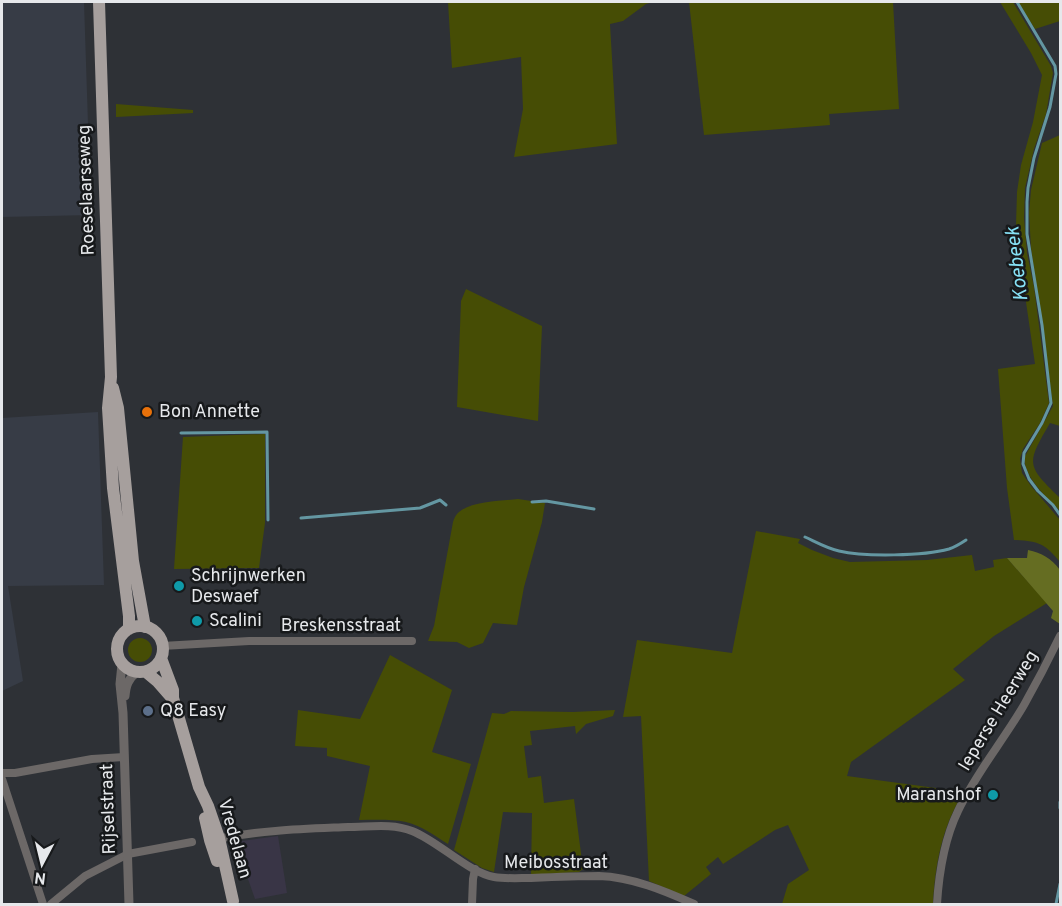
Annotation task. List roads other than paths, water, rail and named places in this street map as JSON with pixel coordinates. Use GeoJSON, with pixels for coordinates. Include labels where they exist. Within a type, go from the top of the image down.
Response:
{"type":"FeatureCollection","features":[{"type":"Feature","properties":{"kind":"main road","name":"Roeselaarseweg"},"geometry":{"type":"LineString","coordinates":[[99,2],[111,377],[108,408],[113,488],[129,629]]}},
{"type":"Feature","properties":{"kind":"main road","name":"Roeselaarseweg"},"geometry":{"type":"LineString","coordinates":[[111,377],[118,408],[133,561],[145,627]]}},
{"type":"Feature","properties":{"kind":"main road"},"geometry":{"type":"LineString","coordinates":[[145,627],[160,639],[162,652],[154,668],[141,672],[122,664],[117,649],[118,641],[129,629],[145,627]]}},
{"type":"Feature","properties":{"kind":"main road","name":"Vredelaan"},"geometry":{"type":"LineString","coordinates":[[162,652],[199,788],[208,806],[214,839],[233,903]]}},
{"type":"Feature","properties":{"kind":"main road","name":"Vredelaan"},"geometry":{"type":"LineString","coordinates":[[141,672],[158,682],[173,699]]}},
{"type":"Feature","properties":{"kind":"street","name":"Ieperse Heerweg"},"geometry":{"type":"LineString","coordinates":[[937,904],[938,880],[943,855],[958,810],[1024,706],[1060,636]]}},
{"type":"Feature","properties":{"kind":"street","name":"Breskensstraat"},"geometry":{"type":"LineString","coordinates":[[162,652],[249,641],[412,641]]}},
{"type":"Feature","properties":{"kind":"street","name":"Rijselstraat"},"geometry":{"type":"LineString","coordinates":[[122,664],[120,684],[123,713],[129,904]]}},
{"type":"Feature","properties":{"kind":"street","name":"Rijselstraat"},"geometry":{"type":"LineString","coordinates":[[123,713],[126,686],[131,676],[141,672]]}},
{"type":"Feature","properties":{"kind":"street"},"geometry":{"type":"LineString","coordinates":[[2,773],[92,759],[124,757]]}},
{"type":"Feature","properties":{"kind":"street"},"geometry":{"type":"LineString","coordinates":[[2,779],[43,904]]}},
{"type":"Feature","properties":{"kind":"street","name":"Meibosstraat"},"geometry":{"type":"LineString","coordinates":[[214,839],[286,830],[387,826],[410,830],[492,877],[601,876],[626,879],[694,904]]}},
{"type":"Feature","properties":{"kind":"street"},"geometry":{"type":"LineString","coordinates":[[51,904],[85,876],[128,854],[192,842]]}},
{"type":"Feature","properties":{"kind":"street"},"geometry":{"type":"LineString","coordinates":[[472,904],[475,869]]}},
{"type":"Feature","properties":{"kind":"waterway","name":"Koebeek"},"geometry":{"type":"LineString","coordinates":[[1017,2],[1055,66],[1056,74],[1050,107],[1034,158],[1027,202],[1027,234],[1042,325],[1051,403],[1024,453],[1023,464],[1029,479],[1060,515]]}},
{"type":"Feature","properties":{"kind":"waterway"},"geometry":{"type":"LineString","coordinates":[[181,433],[267,432],[268,520]]}},
{"type":"Feature","properties":{"kind":"waterway"},"geometry":{"type":"LineString","coordinates":[[301,518],[420,508],[440,500],[446,505]]}},
{"type":"Feature","properties":{"kind":"waterway"},"geometry":{"type":"LineString","coordinates":[[532,502],[546,501],[594,509]]}},
{"type":"Feature","properties":{"kind":"waterway"},"geometry":{"type":"LineString","coordinates":[[805,537],[839,551],[878,555],[938,551],[951,548],[966,540]]}},
{"type":"Feature","properties":{"kind":"waterway","name":"Koebeek"},"geometry":{"type":"LineString","coordinates":[[1060,802],[1060,808]]}},
{"type":"Feature","properties":{"kind":"waterway","name":"Koebeek"},"geometry":{"type":"LineString","coordinates":[[1056,904],[1060,884]]}},
{"type":"Feature","properties":{"kind":"place","name":"Bon Annette"},"geometry":{"type":"Point","coordinates":[147,412]}},
{"type":"Feature","properties":{"kind":"place","name":"Schrijnwerken Deswaef"},"geometry":{"type":"Point","coordinates":[179,586]}},
{"type":"Feature","properties":{"kind":"place","name":"Scalini"},"geometry":{"type":"Point","coordinates":[197,621]}},
{"type":"Feature","properties":{"kind":"place","name":"Q8 Easy"},"geometry":{"type":"Point","coordinates":[148,711]}},
{"type":"Feature","properties":{"kind":"place","name":"Maranshof"},"geometry":{"type":"Point","coordinates":[993,795]}}]}
